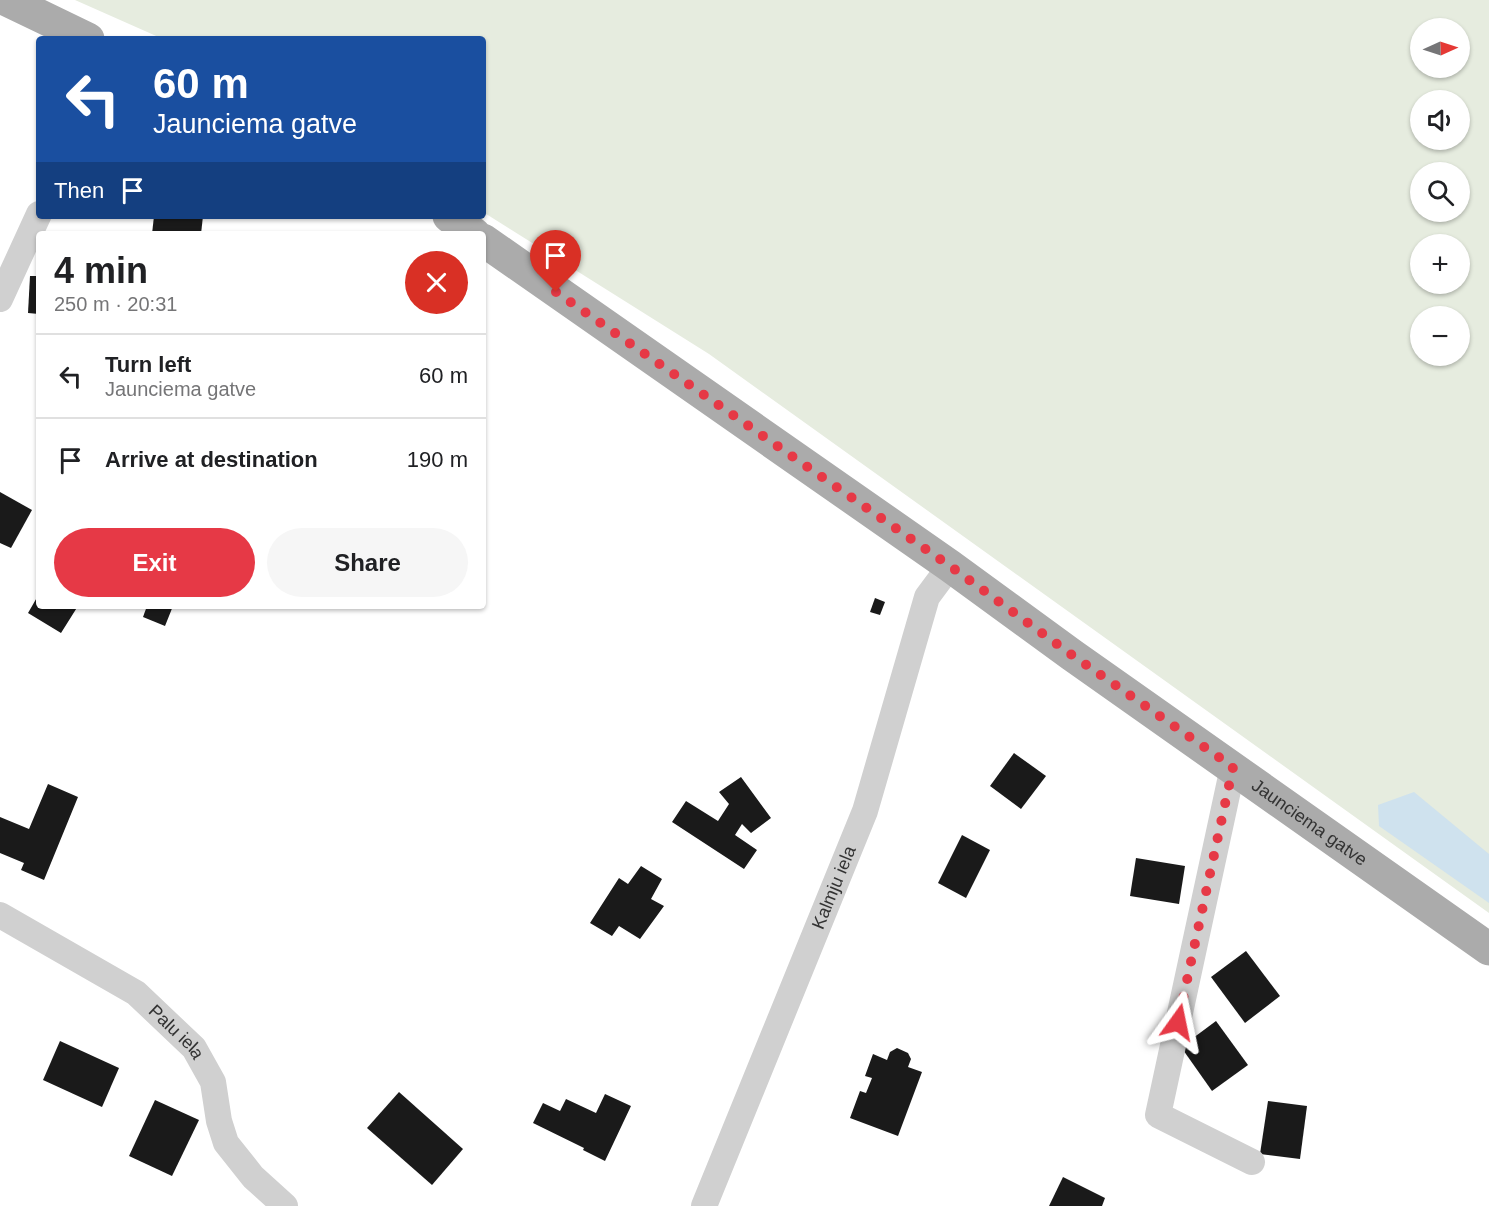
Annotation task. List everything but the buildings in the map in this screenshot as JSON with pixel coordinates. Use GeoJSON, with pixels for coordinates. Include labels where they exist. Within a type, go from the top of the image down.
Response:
{"type":"FeatureCollection","features":[{"type":"Feature","properties":{"kind":"main road"},"geometry":{"type":"LineString","coordinates":[[7,0],[82,36]]}},
{"type":"Feature","properties":{"kind":"main road"},"geometry":{"type":"LineString","coordinates":[[453,219],[470,231]]}},
{"type":"Feature","properties":{"kind":"main road","name":"Jaunciema gatve"},"geometry":{"type":"LineString","coordinates":[[486,242],[950,566],[1072,655],[1489,949]]}},
{"type":"Feature","properties":{"kind":"street"},"geometry":{"type":"LineString","coordinates":[[0,299],[37,219]]}},
{"type":"Feature","properties":{"kind":"street","name":"Kalmju iela"},"geometry":{"type":"LineString","coordinates":[[704,1206],[865,811],[927,597],[950,566]]}},
{"type":"Feature","properties":{"kind":"street"},"geometry":{"type":"LineString","coordinates":[[1233,767],[1158,1115],[1251,1162]]}},
{"type":"Feature","properties":{"kind":"street","name":"Palu iela"},"geometry":{"type":"LineString","coordinates":[[0,915],[135,993],[194,1048],[213,1082],[219,1121],[226,1143],[253,1177],[285,1206]]}},
{"type":"Feature","properties":{"kind":"shaded area"},"geometry":{"type":"Polygon","coordinates":[[[75,0],[1489,0],[1489,913],[709,354],[486,214],[486,36],[156,36],[75,0]]]}},
{"type":"Feature","properties":{"kind":"water"},"geometry":{"type":"Polygon","coordinates":[[[1414,792],[1489,854],[1489,903],[1379,826],[1378,805],[1414,792]]]}},
{"type":"Feature","properties":{"kind":"route"},"geometry":{"type":"LineString","coordinates":[[556,292],[950,566],[1072,655],[1233,767],[1178,1022]]}}]}
